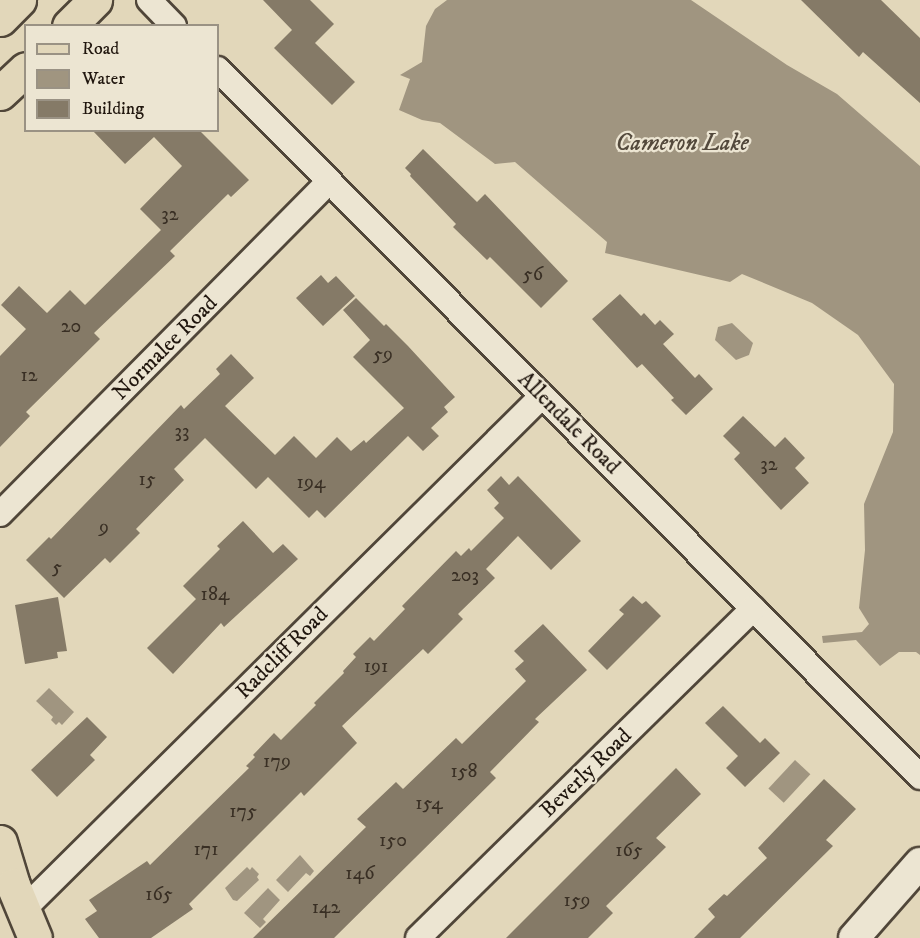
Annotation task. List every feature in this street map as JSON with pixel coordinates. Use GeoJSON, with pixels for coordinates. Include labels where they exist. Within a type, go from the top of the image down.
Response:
{"type":"FeatureCollection","features":[{"type":"Feature","properties":{"kind":"main road"},"geometry":{"type":"LineString","coordinates":[[0,19],[19,0]]}},
{"type":"Feature","properties":{"kind":"main road"},"geometry":{"type":"LineString","coordinates":[[71,24],[95,0]]}},
{"type":"Feature","properties":{"kind":"main road"},"geometry":{"type":"LineString","coordinates":[[0,93],[24,71]]}},
{"type":"Feature","properties":{"kind":"main road"},"geometry":{"type":"LineString","coordinates":[[0,842],[29,924]]}},
{"type":"Feature","properties":{"kind":"street"},"geometry":{"type":"LineString","coordinates":[[149,0],[172,24]]}},
{"type":"Feature","properties":{"kind":"street","name":"Allendale Road"},"geometry":{"type":"LineString","coordinates":[[219,70],[920,777]]}},
{"type":"Feature","properties":{"kind":"street","name":"Normalee Road"},"geometry":{"type":"LineString","coordinates":[[0,514],[329,182]]}},
{"type":"Feature","properties":{"kind":"street","name":"Radcliff Road"},"geometry":{"type":"LineString","coordinates":[[29,924],[542,396]]}},
{"type":"Feature","properties":{"kind":"street","name":"Beverly Road"},"geometry":{"type":"LineString","coordinates":[[418,938],[753,609]]}},
{"type":"Feature","properties":{"kind":"street"},"geometry":{"type":"LineString","coordinates":[[854,938],[920,863]]}},
{"type":"Feature","properties":{"kind":"water","name":"Cameron Lake"},"geometry":{"type":"Polygon","coordinates":[[[447,0],[691,0],[787,65],[837,94],[920,166],[920,655],[916,652],[899,652],[880,666],[856,640],[823,643],[822,636],[862,632],[869,624],[859,608],[865,550],[864,504],[893,432],[894,384],[858,335],[812,303],[742,274],[730,282],[605,253],[607,242],[515,162],[495,164],[440,123],[422,120],[399,110],[410,79],[400,75],[422,62],[426,26],[435,9],[447,0]]]}},
{"type":"Feature","properties":{"kind":"water"},"geometry":{"type":"Polygon","coordinates":[[[732,323],[753,343],[749,355],[736,360],[715,340],[718,327],[732,323]]]}},
{"type":"Feature","properties":{"kind":"water"},"geometry":{"type":"Polygon","coordinates":[[[49,688],[74,712],[62,725],[59,722],[56,725],[51,720],[53,717],[36,701],[49,688]]]}},
{"type":"Feature","properties":{"kind":"water"},"geometry":{"type":"Polygon","coordinates":[[[795,760],[810,774],[784,803],[768,789],[795,760]]]}},
{"type":"Feature","properties":{"kind":"water"},"geometry":{"type":"Polygon","coordinates":[[[300,855],[314,871],[310,876],[306,873],[288,892],[276,880],[300,855]]]}},
{"type":"Feature","properties":{"kind":"water"},"geometry":{"type":"Polygon","coordinates":[[[247,867],[250,870],[252,867],[259,874],[257,877],[259,880],[237,901],[233,900],[225,888],[247,867]]]}},
{"type":"Feature","properties":{"kind":"water"},"geometry":{"type":"Polygon","coordinates":[[[268,888],[280,900],[263,919],[266,922],[260,928],[244,913],[268,888]]]}},
{"type":"Feature","properties":{"kind":"building"},"geometry":{"type":"Polygon","coordinates":[[[263,0],[310,0],[334,24],[315,43],[355,82],[332,105],[274,48],[292,30],[263,0]]]}},
{"type":"Feature","properties":{"kind":"building"},"geometry":{"type":"Polygon","coordinates":[[[801,0],[881,0],[920,38],[920,103],[863,52],[859,57],[801,0]]]}},
{"type":"Feature","properties":{"kind":"building"},"geometry":{"type":"Polygon","coordinates":[[[94,132],[201,132],[249,180],[231,197],[228,194],[170,251],[175,256],[94,333],[100,339],[26,412],[30,416],[0,447],[0,356],[26,329],[1,305],[19,286],[47,313],[70,290],[85,305],[161,230],[140,209],[182,166],[154,137],[125,164],[94,132]]]}},
{"type":"Feature","properties":{"kind":"building"},"geometry":{"type":"Polygon","coordinates":[[[423,149],[477,202],[485,194],[568,281],[541,308],[490,257],[487,260],[453,227],[456,224],[410,176],[411,174],[405,168],[423,149]]]}},
{"type":"Feature","properties":{"kind":"building"},"geometry":{"type":"Polygon","coordinates":[[[321,275],[328,283],[336,276],[355,296],[323,326],[296,298],[321,275]]]}},
{"type":"Feature","properties":{"kind":"building"},"geometry":{"type":"Polygon","coordinates":[[[620,294],[641,316],[644,313],[655,325],[660,320],[674,334],[663,344],[695,378],[699,374],[713,389],[686,415],[671,400],[674,398],[642,364],[637,368],[592,319],[620,294]]]}},
{"type":"Feature","properties":{"kind":"building"},"geometry":{"type":"Polygon","coordinates":[[[356,298],[408,346],[455,397],[444,407],[448,412],[431,428],[439,436],[423,451],[408,436],[325,518],[317,510],[309,518],[268,477],[256,489],[205,438],[174,469],[184,480],[136,529],[140,533],[110,563],[105,558],[64,598],[26,560],[49,537],[51,539],[181,405],[184,409],[220,374],[216,369],[231,354],[254,378],[225,406],[275,455],[294,436],[316,458],[337,437],[351,451],[364,440],[366,443],[404,408],[353,357],[370,340],[343,310],[356,298]]]}},
{"type":"Feature","properties":{"kind":"building"},"geometry":{"type":"Polygon","coordinates":[[[743,416],[775,447],[785,437],[805,458],[795,468],[809,483],[781,510],[734,459],[740,453],[723,436],[743,416]]]}},
{"type":"Feature","properties":{"kind":"building"},"geometry":{"type":"Polygon","coordinates":[[[501,476],[509,485],[518,476],[581,541],[551,570],[518,536],[486,569],[495,578],[458,614],[463,619],[428,654],[423,649],[342,726],[357,743],[304,796],[301,792],[189,904],[193,909],[151,938],[99,938],[85,919],[97,911],[89,900],[147,861],[150,865],[249,768],[246,766],[255,757],[253,755],[274,733],[281,740],[316,705],[314,703],[344,673],[343,671],[356,657],[353,654],[370,637],[374,641],[405,609],[402,606],[456,551],[461,556],[469,548],[471,551],[504,518],[494,508],[499,503],[487,490],[501,476]]]}},
{"type":"Feature","properties":{"kind":"building"},"geometry":{"type":"Polygon","coordinates":[[[243,521],[273,553],[283,544],[298,559],[224,627],[221,623],[173,674],[147,648],[196,599],[183,586],[220,549],[217,546],[243,521]]]}},
{"type":"Feature","properties":{"kind":"building"},"geometry":{"type":"Polygon","coordinates":[[[633,596],[642,604],[646,601],[661,616],[607,670],[588,651],[624,614],[619,610],[633,596]]]}},
{"type":"Feature","properties":{"kind":"building"},"geometry":{"type":"Polygon","coordinates":[[[58,597],[67,651],[57,652],[58,658],[25,664],[15,605],[58,597]]]}},
{"type":"Feature","properties":{"kind":"building"},"geometry":{"type":"Polygon","coordinates":[[[543,624],[587,670],[535,719],[539,722],[490,772],[496,778],[334,938],[253,938],[366,827],[357,819],[396,782],[403,789],[456,738],[462,744],[526,681],[515,669],[524,661],[514,651],[543,624]]]}},
{"type":"Feature","properties":{"kind":"building"},"geometry":{"type":"Polygon","coordinates":[[[723,706],[760,743],[765,738],[780,753],[745,787],[726,768],[738,756],[705,723],[723,706]]]}},
{"type":"Feature","properties":{"kind":"building"},"geometry":{"type":"Polygon","coordinates":[[[87,717],[107,737],[90,755],[95,760],[57,797],[31,770],[87,717]]]}},
{"type":"Feature","properties":{"kind":"building"},"geometry":{"type":"Polygon","coordinates":[[[676,768],[701,794],[656,838],[666,847],[606,906],[613,913],[588,938],[506,938],[676,768]]]}},
{"type":"Feature","properties":{"kind":"building"},"geometry":{"type":"Polygon","coordinates":[[[824,779],[856,809],[826,840],[833,846],[740,938],[694,938],[715,917],[708,909],[724,894],[727,896],[767,858],[758,848],[824,779]]]}}]}
